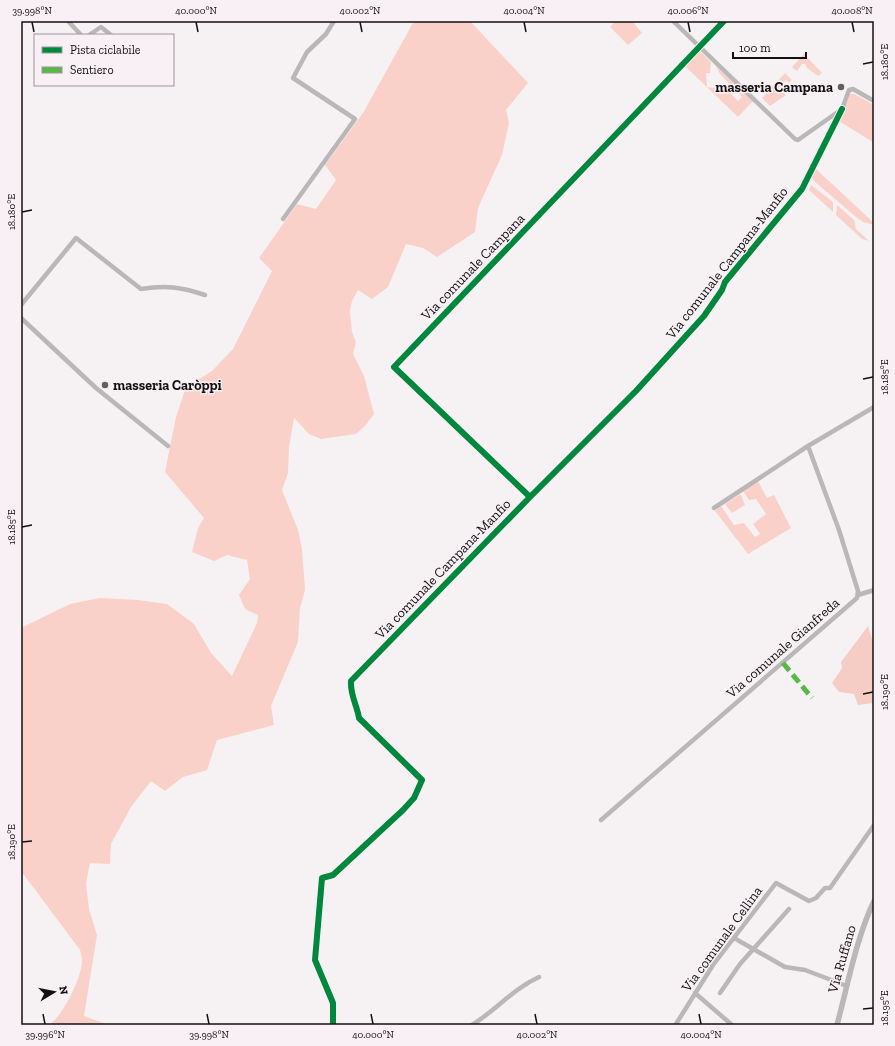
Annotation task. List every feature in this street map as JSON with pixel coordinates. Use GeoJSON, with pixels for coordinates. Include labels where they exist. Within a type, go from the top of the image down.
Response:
{"type":"FeatureCollection","features":[{"type":"Feature","properties":{"kind":"street"},"geometry":{"type":"LineString","coordinates":[[68,21],[80,34]]}},
{"type":"Feature","properties":{"kind":"street"},"geometry":{"type":"LineString","coordinates":[[282,219],[355,119],[294,78],[307,52],[326,34],[334,21]]}},
{"type":"Feature","properties":{"kind":"street"},"geometry":{"type":"LineString","coordinates":[[673,21],[795,139],[798,140],[842,109]]}},
{"type":"Feature","properties":{"kind":"street"},"geometry":{"type":"LineString","coordinates":[[699,46],[724,21]]}},
{"type":"Feature","properties":{"kind":"street"},"geometry":{"type":"LineString","coordinates":[[90,34],[101,26],[109,34]]}},
{"type":"Feature","properties":{"kind":"street","name":"Via comunale Campana"},"geometry":{"type":"LineString","coordinates":[[530,497],[394,367],[699,46]]}},
{"type":"Feature","properties":{"kind":"street","name":"Via comunale Campana-Manfio"},"geometry":{"type":"LineString","coordinates":[[333,1025],[333,1003],[315,960],[322,878],[333,875],[403,810],[414,798],[422,780],[359,718],[350,690],[351,681],[530,497],[636,391],[704,316],[722,290],[725,282],[802,189],[842,109],[849,90],[853,89],[874,101]]}},
{"type":"Feature","properties":{"kind":"street"},"geometry":{"type":"LineString","coordinates":[[21,306],[76,238],[141,289],[163,286],[190,290],[205,295]]}},
{"type":"Feature","properties":{"kind":"street"},"geometry":{"type":"LineString","coordinates":[[21,318],[96,388],[168,446]]}},
{"type":"Feature","properties":{"kind":"street"},"geometry":{"type":"LineString","coordinates":[[714,508],[808,446],[874,407]]}},
{"type":"Feature","properties":{"kind":"street","name":"Via comunale Gianfreda"},"geometry":{"type":"LineString","coordinates":[[601,820],[857,598],[858,595],[839,530],[808,446]]}},
{"type":"Feature","properties":{"kind":"street"},"geometry":{"type":"LineString","coordinates":[[858,595],[874,590]]}},
{"type":"Feature","properties":{"kind":"street","name":"Via comunale Cellina"},"geometry":{"type":"LineString","coordinates":[[676,1024],[713,965],[776,883],[809,901],[816,898],[825,888],[830,888],[874,825]]}},
{"type":"Feature","properties":{"kind":"street","name":"Via Ruffano"},"geometry":{"type":"LineString","coordinates":[[837,1025],[868,914],[874,901]]}},
{"type":"Feature","properties":{"kind":"street"},"geometry":{"type":"LineString","coordinates":[[720,993],[753,949],[774,928],[789,909]]}},
{"type":"Feature","properties":{"kind":"street"},"geometry":{"type":"LineString","coordinates":[[734,938],[786,967],[809,971],[847,986]]}},
{"type":"Feature","properties":{"kind":"street"},"geometry":{"type":"LineString","coordinates":[[472,1025],[509,999],[522,985],[539,977]]}},
{"type":"Feature","properties":{"kind":"street"},"geometry":{"type":"LineString","coordinates":[[696,993],[732,1025]]}},
{"type":"Feature","properties":{"kind":"shaded area"},"geometry":{"type":"Polygon","coordinates":[[[414,21],[470,21],[528,83],[506,110],[509,123],[502,155],[478,208],[475,232],[437,257],[423,248],[406,244],[388,287],[372,299],[358,290],[352,301],[350,311],[352,332],[356,342],[353,354],[364,376],[374,414],[365,426],[356,434],[321,439],[309,434],[294,418],[289,447],[288,473],[282,490],[298,530],[302,549],[305,590],[300,608],[298,642],[271,706],[274,725],[217,740],[207,770],[183,777],[165,791],[151,781],[131,807],[111,844],[110,864],[90,863],[86,883],[89,909],[97,935],[84,1016],[106,1025],[49,1025],[60,1013],[75,987],[81,969],[82,960],[80,950],[21,871],[21,628],[70,604],[100,598],[138,600],[167,604],[194,624],[211,653],[232,676],[257,623],[258,615],[245,609],[239,595],[250,579],[247,560],[227,555],[214,561],[192,552],[198,528],[204,518],[165,472],[176,417],[186,387],[212,371],[233,349],[272,271],[259,258],[297,204],[316,209],[336,180],[325,165],[363,113],[414,21]]]}},
{"type":"Feature","properties":{"kind":"shaded area"},"geometry":{"type":"Polygon","coordinates":[[[616,21],[632,21],[642,33],[628,45],[610,27],[616,21]]]}},
{"type":"Feature","properties":{"kind":"shaded area"},"geometry":{"type":"Polygon","coordinates":[[[700,51],[711,62],[710,73],[706,73],[707,87],[719,89],[721,85],[723,85],[738,101],[742,97],[720,74],[715,65],[753,101],[738,117],[685,66],[700,51]]]}},
{"type":"Feature","properties":{"kind":"shaded area"},"geometry":{"type":"Polygon","coordinates":[[[804,54],[822,73],[818,76],[807,68],[805,64],[802,64],[797,71],[792,67],[804,54]]]}},
{"type":"Feature","properties":{"kind":"shaded area"},"geometry":{"type":"Polygon","coordinates":[[[785,73],[792,80],[789,83],[786,80],[778,88],[786,95],[770,106],[762,98],[785,73]]]}},
{"type":"Feature","properties":{"kind":"shaded area"},"geometry":{"type":"Polygon","coordinates":[[[850,94],[854,94],[874,105],[874,143],[839,121],[850,94]]]}},
{"type":"Feature","properties":{"kind":"shaded area"},"geometry":{"type":"Polygon","coordinates":[[[815,168],[874,223],[874,225],[863,222],[856,217],[815,182],[811,177],[815,168]]]}},
{"type":"Feature","properties":{"kind":"shaded area"},"geometry":{"type":"Polygon","coordinates":[[[811,185],[833,202],[833,212],[809,190],[811,185]]]}},
{"type":"Feature","properties":{"kind":"shaded area"},"geometry":{"type":"Polygon","coordinates":[[[837,205],[854,220],[856,229],[869,241],[862,239],[836,215],[837,205]]]}},
{"type":"Feature","properties":{"kind":"shaded area"},"geometry":{"type":"Polygon","coordinates":[[[758,481],[767,498],[774,495],[791,528],[748,554],[715,511],[721,506],[734,525],[744,523],[755,537],[760,534],[753,524],[766,514],[756,499],[749,500],[743,491],[758,481]]]}},
{"type":"Feature","properties":{"kind":"shaded area"},"geometry":{"type":"Polygon","coordinates":[[[741,495],[745,505],[732,513],[725,504],[741,495]]]}},
{"type":"Feature","properties":{"kind":"shaded area"},"geometry":{"type":"Polygon","coordinates":[[[868,626],[874,645],[874,703],[858,705],[854,694],[839,692],[832,683],[842,668],[841,662],[868,626]]]}},
{"type":"Feature","properties":{"kind":"marked path"},"geometry":{"type":"LineString","coordinates":[[783,663],[812,698]]}},
{"type":"Feature","properties":{"kind":"cycle path"},"geometry":{"type":"LineString","coordinates":[[530,497],[394,367],[724,21]]}},
{"type":"Feature","properties":{"kind":"cycle path"},"geometry":{"type":"LineString","coordinates":[[333,1025],[333,1003],[315,960],[322,878],[333,875],[403,810],[414,798],[422,780],[359,718],[351,681],[530,497],[636,391],[704,316],[722,290],[725,282],[802,189],[842,109]]}},
{"type":"Feature","properties":{"kind":"place","name":"masseria Campana"},"geometry":{"type":"Point","coordinates":[841,87]}},
{"type":"Feature","properties":{"kind":"place","name":"masseria Caròppi"},"geometry":{"type":"Point","coordinates":[105,385]}}]}
